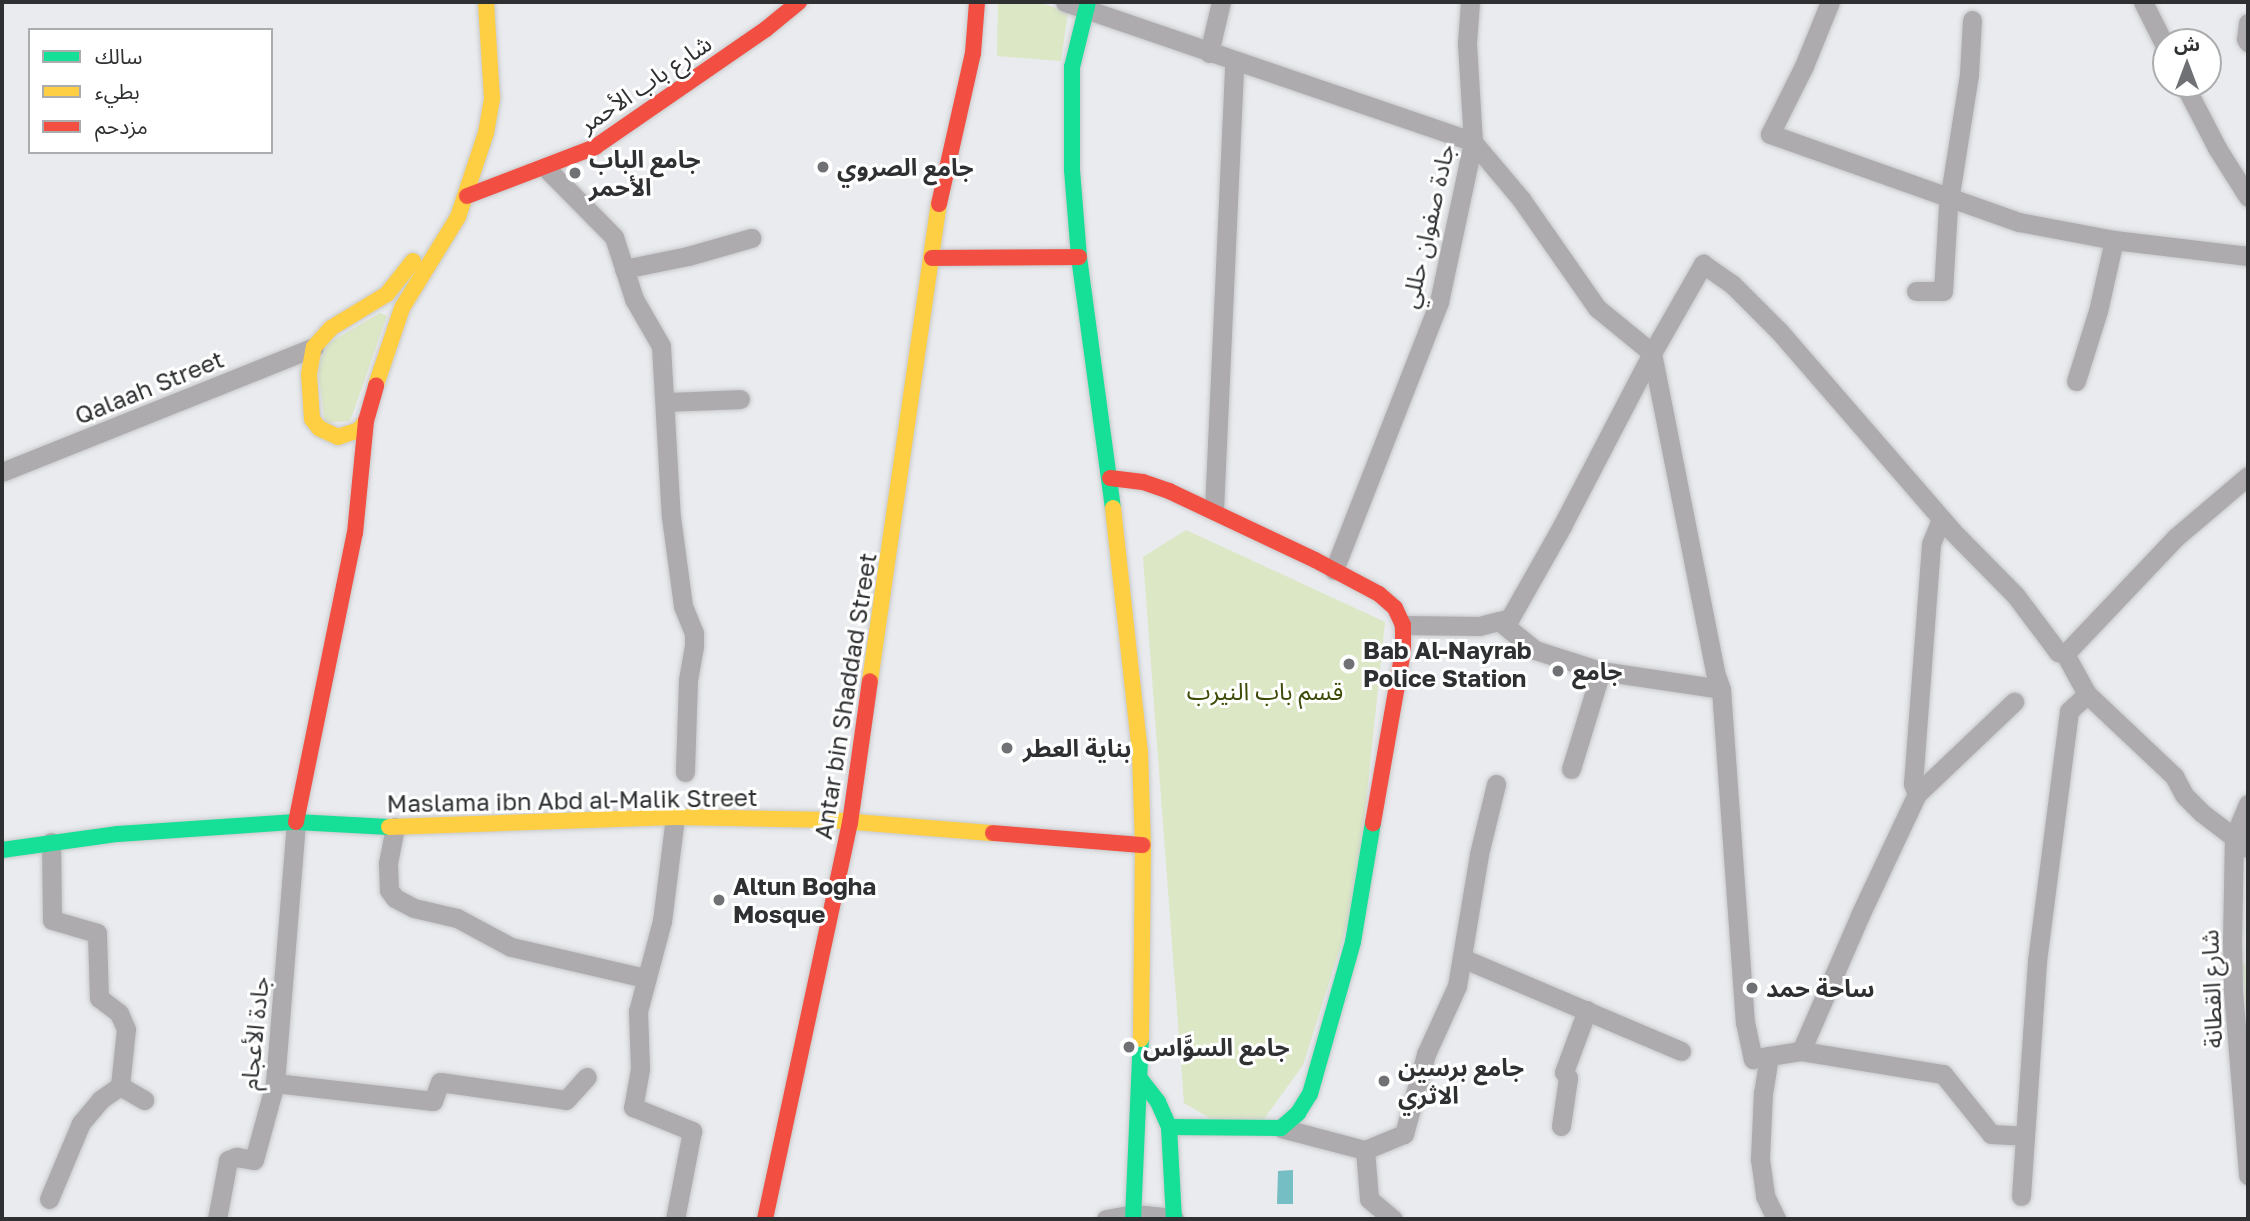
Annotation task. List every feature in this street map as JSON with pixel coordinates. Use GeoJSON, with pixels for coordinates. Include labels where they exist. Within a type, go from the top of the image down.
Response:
{"type":"FeatureCollection","features":[{"type":"Feature","properties":{"kind":"street","name":"شارع باب الأحمر"},"geometry":{"type":"LineString","coordinates":[[467,196],[595,147],[766,29],[799,2]]}},
{"type":"Feature","properties":{"kind":"street","name":"Antar bin Shaddad Street"},"geometry":{"type":"LineString","coordinates":[[765,1219],[850,823],[937,213],[973,53],[977,2]]}},
{"type":"Feature","properties":{"kind":"street"},"geometry":{"type":"LineString","coordinates":[[1065,2],[1087,5],[1209,53],[1473,142],[1521,199],[1597,308],[1652,353],[1715,672],[1721,689],[1745,1022],[1753,1059],[1801,1051],[1943,1074],[1991,1134],[2024,1136]]}},
{"type":"Feature","properties":{"kind":"street"},"geometry":{"type":"LineString","coordinates":[[1209,53],[1221,2]]}},
{"type":"Feature","properties":{"kind":"street","name":"جادة صفوان حللي"},"geometry":{"type":"LineString","coordinates":[[1334,570],[1438,302],[1473,142],[1467,43],[1470,2]]}},
{"type":"Feature","properties":{"kind":"street"},"geometry":{"type":"LineString","coordinates":[[1830,2],[1804,66],[1770,134],[2020,222],[2114,240],[2248,256]]}},
{"type":"Feature","properties":{"kind":"street"},"geometry":{"type":"LineString","coordinates":[[2143,2],[2156,28]]}},
{"type":"Feature","properties":{"kind":"street"},"geometry":{"type":"LineString","coordinates":[[475,88],[483,4]]}},
{"type":"Feature","properties":{"kind":"street"},"geometry":{"type":"LineString","coordinates":[[296,821],[355,533],[366,421],[390,335],[402,308],[448,237],[467,196],[481,154],[492,98],[483,4]]}},
{"type":"Feature","properties":{"kind":"street"},"geometry":{"type":"LineString","coordinates":[[1087,5],[1072,66],[1072,170],[1079,257],[1110,478],[1137,705],[1143,845],[1141,1080],[1133,1217]]}},
{"type":"Feature","properties":{"kind":"street"},"geometry":{"type":"LineString","coordinates":[[1916,292],[1943,290],[1951,199],[1969,74],[1972,20]]}},
{"type":"Feature","properties":{"kind":"street"},"geometry":{"type":"LineString","coordinates":[[2248,23],[2248,42]]}},
{"type":"Feature","properties":{"kind":"street"},"geometry":{"type":"LineString","coordinates":[[1214,510],[1234,61]]}},
{"type":"Feature","properties":{"kind":"street"},"geometry":{"type":"LineString","coordinates":[[2192,98],[2217,148],[2248,197]]}},
{"type":"Feature","properties":{"kind":"street"},"geometry":{"type":"LineString","coordinates":[[366,421],[349,435],[338,437],[319,428],[310,408],[309,374],[314,347],[331,328],[387,294],[431,235],[445,206],[465,142]]}},
{"type":"Feature","properties":{"kind":"street"},"geometry":{"type":"LineString","coordinates":[[546,168],[614,237],[634,299],[661,346],[673,529],[683,606],[694,633],[688,680],[685,772]]}},
{"type":"Feature","properties":{"kind":"street"},"geometry":{"type":"LineString","coordinates":[[624,269],[688,257],[751,237]]}},
{"type":"Feature","properties":{"kind":"street"},"geometry":{"type":"LineString","coordinates":[[2076,381],[2098,311],[2114,240]]}},
{"type":"Feature","properties":{"kind":"street"},"geometry":{"type":"LineString","coordinates":[[932,258],[1079,257]]}},
{"type":"Feature","properties":{"kind":"street"},"geometry":{"type":"LineString","coordinates":[[1402,625],[1479,626],[1510,618],[1652,353],[1703,264],[1732,284],[1770,321],[1941,519],[2016,596],[2058,652],[2065,654],[2087,694],[2174,776],[2184,795],[2202,813],[2241,842]]}},
{"type":"Feature","properties":{"kind":"street"},"geometry":{"type":"LineString","coordinates":[[387,294],[402,308]]}},
{"type":"Feature","properties":{"kind":"street","name":"Qalaah Street"},"geometry":{"type":"LineString","coordinates":[[2,472],[314,347]]}},
{"type":"Feature","properties":{"kind":"street"},"geometry":{"type":"LineString","coordinates":[[666,402],[740,399]]}},
{"type":"Feature","properties":{"kind":"street"},"geometry":{"type":"LineString","coordinates":[[2065,654],[2176,537],[2248,477]]}},
{"type":"Feature","properties":{"kind":"street"},"geometry":{"type":"LineString","coordinates":[[1110,478],[1143,482],[1214,510],[1334,570],[1379,594],[1395,608],[1402,625],[1402,651],[1353,942],[1310,1094],[1298,1114],[1281,1128]]}},
{"type":"Feature","properties":{"kind":"street"},"geometry":{"type":"LineString","coordinates":[[1917,794],[1913,784],[1931,544],[1941,519]]}},
{"type":"Feature","properties":{"kind":"street"},"geometry":{"type":"LineString","coordinates":[[1499,621],[1535,650],[1601,671],[1721,689]]}},
{"type":"Feature","properties":{"kind":"street"},"geometry":{"type":"LineString","coordinates":[[1571,769],[1601,671]]}},
{"type":"Feature","properties":{"kind":"street"},"geometry":{"type":"LineString","coordinates":[[2021,1196],[2037,961],[2068,711],[2087,694]]}},
{"type":"Feature","properties":{"kind":"street"},"geometry":{"type":"LineString","coordinates":[[1801,1051],[1860,915],[1917,794],[2014,702]]}},
{"type":"Feature","properties":{"kind":"street"},"geometry":{"type":"LineString","coordinates":[[1168,1127],[1262,1130],[1281,1128],[1365,1150],[1404,1134],[1426,1054],[1457,986],[1479,853],[1496,784]]}},
{"type":"Feature","properties":{"kind":"street","name":"شارع القطانة"},"geometry":{"type":"LineString","coordinates":[[2248,804],[2241,842],[2240,945],[2248,1175]]}},
{"type":"Feature","properties":{"kind":"street"},"geometry":{"type":"LineString","coordinates":[[675,817],[662,920],[638,1011],[639,1069],[633,1107],[692,1132],[676,1219]]}},
{"type":"Feature","properties":{"kind":"street","name":"Maslama ibn Abd al-Malik Street"},"geometry":{"type":"LineString","coordinates":[[2,850],[118,834],[296,821],[395,827],[675,817],[850,823],[1143,845]]}},
{"type":"Feature","properties":{"kind":"street","name":"جادة الأعجام"},"geometry":{"type":"LineString","coordinates":[[217,1219],[228,1160],[236,1157],[254,1160],[275,1083],[296,821]]}},
{"type":"Feature","properties":{"kind":"street"},"geometry":{"type":"LineString","coordinates":[[395,827],[388,863],[389,890],[396,898],[414,908],[457,918],[511,947],[645,978]]}},
{"type":"Feature","properties":{"kind":"street"},"geometry":{"type":"LineString","coordinates":[[49,1199],[81,1123],[100,1100],[120,1086],[127,1029],[119,1013],[99,998],[96,933],[52,920],[51,842]]}},
{"type":"Feature","properties":{"kind":"street"},"geometry":{"type":"LineString","coordinates":[[1462,958],[1681,1051]]}},
{"type":"Feature","properties":{"kind":"street"},"geometry":{"type":"LineString","coordinates":[[1561,1126],[1568,1078],[1564,1072],[1587,1010]]}},
{"type":"Feature","properties":{"kind":"street"},"geometry":{"type":"LineString","coordinates":[[1769,1056],[1763,1092],[1760,1159],[1765,1196],[1776,1219]]}},
{"type":"Feature","properties":{"kind":"street"},"geometry":{"type":"LineString","coordinates":[[275,1083],[433,1101],[440,1082],[566,1100],[587,1077]]}},
{"type":"Feature","properties":{"kind":"street"},"geometry":{"type":"LineString","coordinates":[[1105,1219],[1174,1219],[1168,1127],[1158,1102],[1141,1080]]}},
{"type":"Feature","properties":{"kind":"street"},"geometry":{"type":"LineString","coordinates":[[120,1086],[144,1100]]}},
{"type":"Feature","properties":{"kind":"street"},"geometry":{"type":"LineString","coordinates":[[1363,1219],[1369,1199],[1365,1150]]}},
{"type":"Feature","properties":{"kind":"street"},"geometry":{"type":"LineString","coordinates":[[1369,1199],[1393,1219]]}},
{"type":"Feature","properties":{"kind":"green space"},"geometry":{"type":"Polygon","coordinates":[[[998,2],[1038,2],[1068,12],[1061,61],[997,56],[998,2]]]}},
{"type":"Feature","properties":{"kind":"green space"},"geometry":{"type":"Polygon","coordinates":[[[380,313],[387,316],[350,421],[325,423],[317,363],[322,347],[380,313]]]}},
{"type":"Feature","properties":{"kind":"green space","name":"قسم باب النيرب"},"geometry":{"type":"Polygon","coordinates":[[[1186,530],[1385,622],[1356,898],[1303,1065],[1264,1119],[1218,1123],[1184,1103],[1143,557],[1186,530]]]}},
{"type":"Feature","properties":{"kind":"green space"},"geometry":{"type":"Polygon","coordinates":[[[2242,961],[2248,966],[2248,1054],[2242,961]]]}},
{"type":"Feature","properties":{"kind":"water"},"geometry":{"type":"Polygon","coordinates":[[[1293,1170],[1293,1204],[1277,1204],[1278,1171],[1293,1170]]]}},
{"type":"Feature","properties":{"kind":"traffic: fast"},"geometry":{"type":"LineString","coordinates":[[1088,2],[1072,67],[1072,170],[1079,257],[1113,508]]}},
{"type":"Feature","properties":{"kind":"traffic: fast"},"geometry":{"type":"LineString","coordinates":[[2,850],[118,834],[296,822],[389,827]]}},
{"type":"Feature","properties":{"kind":"traffic: fast"},"geometry":{"type":"LineString","coordinates":[[1169,1127],[1281,1128],[1298,1113],[1310,1094],[1353,942],[1373,823]]}},
{"type":"Feature","properties":{"kind":"traffic: fast"},"geometry":{"type":"LineString","coordinates":[[1133,1219],[1141,1039]]}},
{"type":"Feature","properties":{"kind":"traffic: fast"},"geometry":{"type":"LineString","coordinates":[[1141,1080],[1158,1102],[1169,1127],[1174,1219]]}},
{"type":"Feature","properties":{"kind":"traffic: slow"},"geometry":{"type":"LineString","coordinates":[[376,385],[402,308],[458,217],[486,133],[492,98],[486,2]]}},
{"type":"Feature","properties":{"kind":"traffic: slow"},"geometry":{"type":"LineString","coordinates":[[870,681],[939,204]]}},
{"type":"Feature","properties":{"kind":"traffic: slow"},"geometry":{"type":"LineString","coordinates":[[366,421],[359,430],[338,437],[319,428],[312,419],[309,374],[314,347],[331,328],[387,294],[413,261]]}},
{"type":"Feature","properties":{"kind":"traffic: slow"},"geometry":{"type":"LineString","coordinates":[[1113,508],[1140,752],[1143,845],[1141,1039]]}},
{"type":"Feature","properties":{"kind":"traffic: slow"},"geometry":{"type":"LineString","coordinates":[[389,827],[675,817],[830,820],[993,833]]}},
{"type":"Feature","properties":{"kind":"traffic: jam"},"geometry":{"type":"LineString","coordinates":[[467,196],[595,147],[766,29],[799,2]]}},
{"type":"Feature","properties":{"kind":"traffic: jam"},"geometry":{"type":"LineString","coordinates":[[939,204],[973,53],[977,2]]}},
{"type":"Feature","properties":{"kind":"traffic: jam"},"geometry":{"type":"LineString","coordinates":[[932,258],[1079,257]]}},
{"type":"Feature","properties":{"kind":"traffic: jam"},"geometry":{"type":"LineString","coordinates":[[296,822],[355,533],[366,421],[376,385]]}},
{"type":"Feature","properties":{"kind":"traffic: jam"},"geometry":{"type":"LineString","coordinates":[[1110,478],[1143,482],[1169,491],[1315,560],[1379,594],[1395,608],[1403,625],[1403,651],[1373,823]]}},
{"type":"Feature","properties":{"kind":"traffic: jam"},"geometry":{"type":"LineString","coordinates":[[765,1219],[850,823],[870,681]]}},
{"type":"Feature","properties":{"kind":"traffic: jam"},"geometry":{"type":"LineString","coordinates":[[993,833],[1143,845]]}},
{"type":"Feature","properties":{"kind":"place","name":"جامع الصروي"},"geometry":{"type":"Point","coordinates":[823,167]}},
{"type":"Feature","properties":{"kind":"place","name":"جامع الباب الأحمر"},"geometry":{"type":"Point","coordinates":[575,173]}},
{"type":"Feature","properties":{"kind":"place","name":"Bab Al-Nayrab Police Station"},"geometry":{"type":"Point","coordinates":[1349,664]}},
{"type":"Feature","properties":{"kind":"place","name":"جامع"},"geometry":{"type":"Point","coordinates":[1558,671]}},
{"type":"Feature","properties":{"kind":"place","name":"بناية العطر"},"geometry":{"type":"Point","coordinates":[1007,748]}},
{"type":"Feature","properties":{"kind":"place","name":"Altun Bogha Mosque"},"geometry":{"type":"Point","coordinates":[719,900]}},
{"type":"Feature","properties":{"kind":"place","name":"ساحة حمد"},"geometry":{"type":"Point","coordinates":[1752,988]}},
{"type":"Feature","properties":{"kind":"place","name":"جامع السوَّاس"},"geometry":{"type":"Point","coordinates":[1129,1047]}},
{"type":"Feature","properties":{"kind":"place","name":"جامع برسين الاثري"},"geometry":{"type":"Point","coordinates":[1384,1081]}}]}
